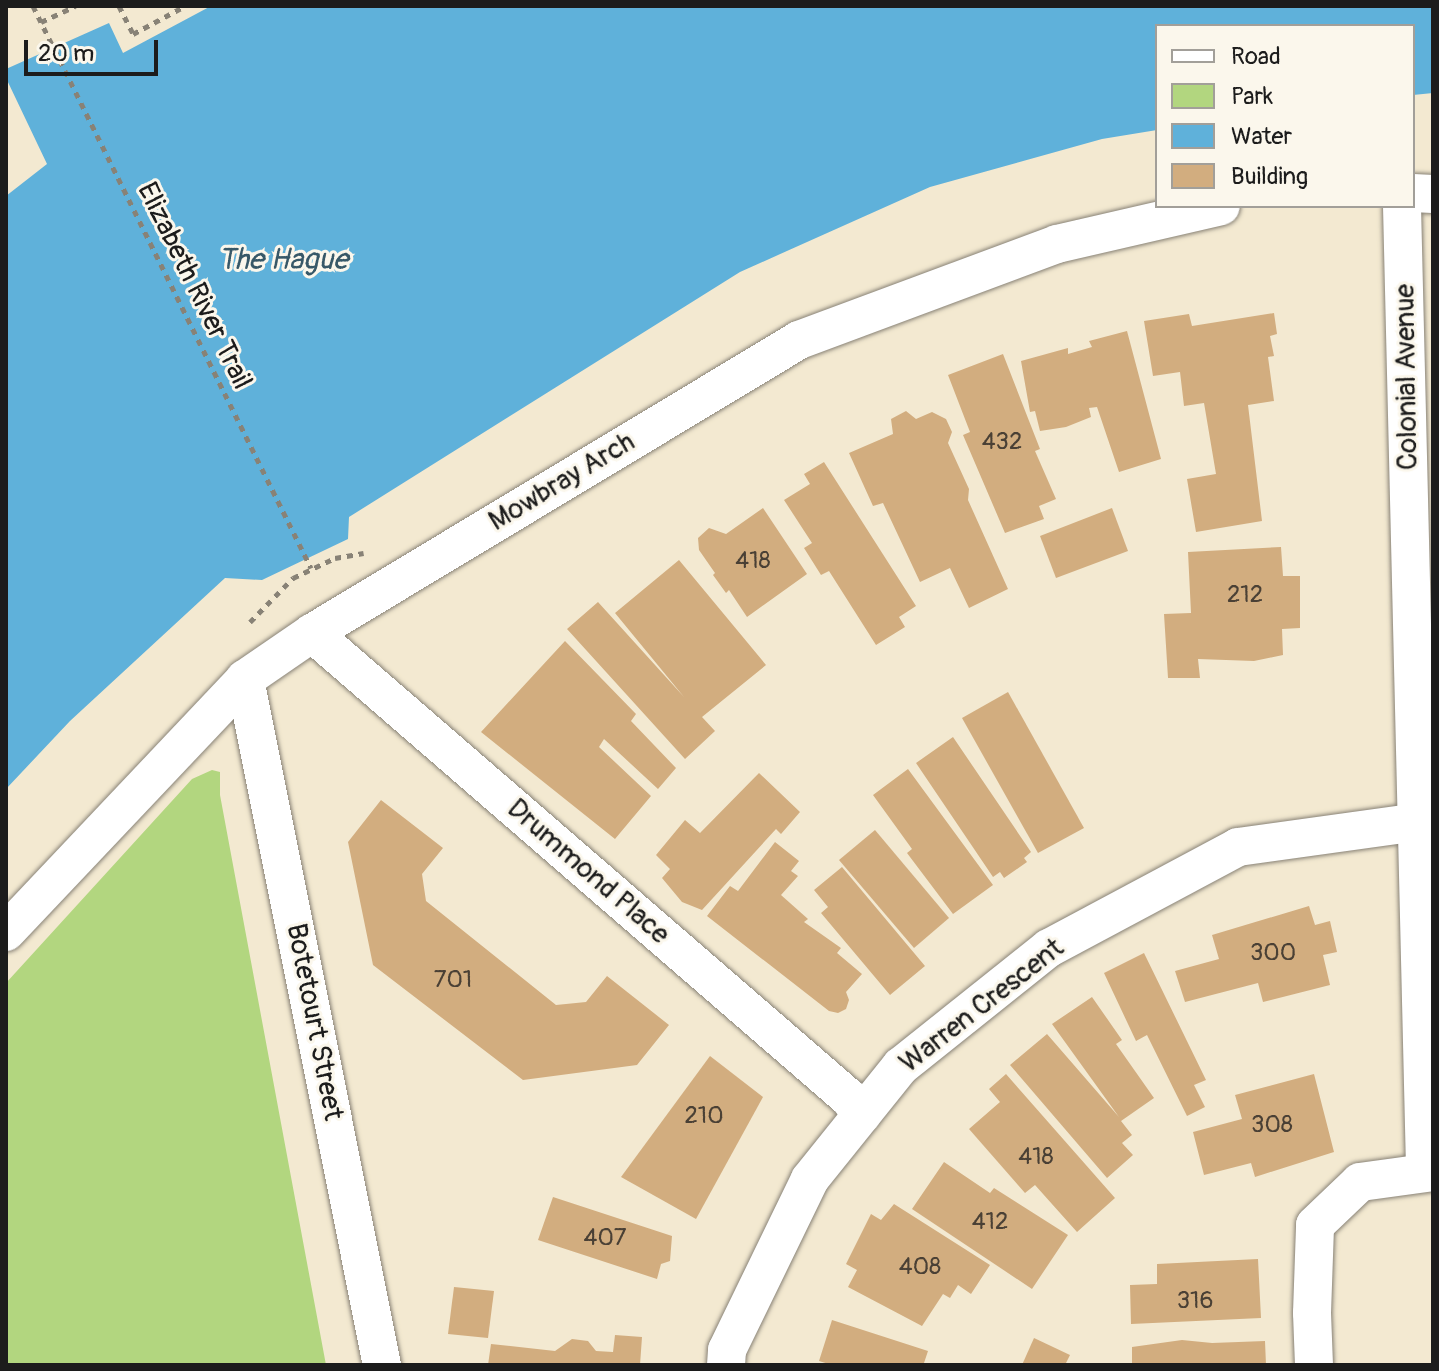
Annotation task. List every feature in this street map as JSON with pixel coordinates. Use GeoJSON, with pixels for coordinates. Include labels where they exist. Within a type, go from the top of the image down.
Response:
{"type":"FeatureCollection","features":[{"type":"Feature","properties":{"kind":"street","name":"Mowbray Arch"},"geometry":{"type":"LineString","coordinates":[[6,932],[245,679],[312,633],[799,340],[1057,244],[1212,208]]}},
{"type":"Feature","properties":{"kind":"street","name":"Colonial Avenue"},"geometry":{"type":"LineString","coordinates":[[1402,208],[1425,822],[1429,1172]]}},
{"type":"Feature","properties":{"kind":"street","name":"Drummond Place"},"geometry":{"type":"LineString","coordinates":[[312,633],[849,1098],[862,1115]]}},
{"type":"Feature","properties":{"kind":"street","name":"Botetourt Street"},"geometry":{"type":"LineString","coordinates":[[245,679],[382,1365]]}},
{"type":"Feature","properties":{"kind":"street","name":"Warren Crescent"},"geometry":{"type":"LineString","coordinates":[[726,1365],[727,1350],[810,1179],[901,1066],[1049,948],[1238,847],[1425,822]]}},
{"type":"Feature","properties":{"kind":"street"},"geometry":{"type":"LineString","coordinates":[[1314,1365],[1315,1225],[1360,1182],[1429,1172]]}},
{"type":"Feature","properties":{"kind":"path","name":"Elizabeth River Trail"},"geometry":{"type":"LineString","coordinates":[[33,6],[311,568]]}},
{"type":"Feature","properties":{"kind":"path"},"geometry":{"type":"LineString","coordinates":[[41,22],[75,6]]}},
{"type":"Feature","properties":{"kind":"path"},"geometry":{"type":"LineString","coordinates":[[119,6],[133,34],[185,6]]}},
{"type":"Feature","properties":{"kind":"path"},"geometry":{"type":"LineString","coordinates":[[247,628],[275,593],[311,568],[354,552],[367,553]]}},
{"type":"Feature","properties":{"kind":"green space"},"geometry":{"type":"Polygon","coordinates":[[[212,770],[220,772],[220,795],[326,1365],[6,1365],[6,983],[192,779],[212,770]]]}},
{"type":"Feature","properties":{"kind":"water","name":"The Hague"},"geometry":{"type":"Polygon","coordinates":[[[211,6],[1433,6],[1433,93],[1415,95],[1415,24],[1155,24],[1155,130],[1102,139],[930,187],[740,272],[349,517],[348,539],[262,580],[225,578],[70,721],[6,789],[6,196],[47,164],[6,78],[6,69],[109,23],[123,53],[211,6]]]}},
{"type":"Feature","properties":{"kind":"building"},"geometry":{"type":"Polygon","coordinates":[[[1274,313],[1277,334],[1270,336],[1274,356],[1268,357],[1274,401],[1248,405],[1262,521],[1196,532],[1187,479],[1216,474],[1204,403],[1184,406],[1180,372],[1153,376],[1144,321],[1189,314],[1192,326],[1274,313]]]}},
{"type":"Feature","properties":{"kind":"building"},"geometry":{"type":"Polygon","coordinates":[[[1127,331],[1161,459],[1119,472],[1097,407],[1089,408],[1091,417],[1066,427],[1040,431],[1035,411],[1030,412],[1021,361],[1068,348],[1068,354],[1092,347],[1089,341],[1127,331]]]}},
{"type":"Feature","properties":{"kind":"building"},"geometry":{"type":"Polygon","coordinates":[[[1003,354],[1040,449],[1035,451],[1056,499],[1039,506],[1044,519],[1005,533],[963,435],[970,432],[948,375],[1003,354]]]}},
{"type":"Feature","properties":{"kind":"building"},"geometry":{"type":"Polygon","coordinates":[[[906,411],[916,419],[932,412],[946,419],[952,432],[948,443],[969,489],[968,500],[1008,589],[969,608],[950,568],[920,582],[883,503],[873,506],[849,453],[893,434],[891,419],[906,411]]]}},
{"type":"Feature","properties":{"kind":"building"},"geometry":{"type":"Polygon","coordinates":[[[824,462],[916,606],[899,617],[905,627],[876,645],[829,571],[821,575],[804,548],[812,543],[784,500],[810,484],[804,474],[824,462]]]}},
{"type":"Feature","properties":{"kind":"building"},"geometry":{"type":"Polygon","coordinates":[[[763,508],[807,574],[747,617],[729,590],[726,593],[713,575],[715,573],[699,550],[698,538],[709,528],[726,534],[763,508]]]}},
{"type":"Feature","properties":{"kind":"building"},"geometry":{"type":"Polygon","coordinates":[[[1112,508],[1128,551],[1056,578],[1040,536],[1112,508]]]}},
{"type":"Feature","properties":{"kind":"building"},"geometry":{"type":"Polygon","coordinates":[[[1281,547],[1283,576],[1300,576],[1300,628],[1282,629],[1283,655],[1254,661],[1198,659],[1200,678],[1168,678],[1164,614],[1191,613],[1188,552],[1281,547]]]}},
{"type":"Feature","properties":{"kind":"building"},"geometry":{"type":"Polygon","coordinates":[[[679,560],[766,665],[702,717],[715,731],[685,759],[567,629],[598,602],[684,697],[615,613],[679,560]]]}},
{"type":"Feature","properties":{"kind":"building"},"geometry":{"type":"Polygon","coordinates":[[[565,641],[636,714],[631,721],[676,768],[658,789],[604,739],[599,747],[651,796],[615,839],[481,732],[565,641]]]}},
{"type":"Feature","properties":{"kind":"building"},"geometry":{"type":"Polygon","coordinates":[[[1008,692],[1084,828],[1038,853],[962,718],[1008,692]]]}},
{"type":"Feature","properties":{"kind":"building"},"geometry":{"type":"Polygon","coordinates":[[[953,737],[1031,852],[1024,858],[1027,862],[1004,878],[1000,872],[993,877],[916,763],[953,737]]]}},
{"type":"Feature","properties":{"kind":"building"},"geometry":{"type":"Polygon","coordinates":[[[908,769],[993,885],[953,914],[907,853],[912,849],[873,795],[908,769]]]}},
{"type":"Feature","properties":{"kind":"building"},"geometry":{"type":"Polygon","coordinates":[[[759,773],[800,812],[781,834],[776,829],[702,910],[682,902],[662,878],[670,869],[656,855],[685,820],[700,833],[759,773]]]}},
{"type":"Feature","properties":{"kind":"building"},"geometry":{"type":"Polygon","coordinates":[[[381,800],[443,848],[422,874],[426,901],[556,1005],[586,1002],[607,976],[669,1025],[637,1065],[523,1080],[373,965],[348,842],[381,800]]]}},
{"type":"Feature","properties":{"kind":"building"},"geometry":{"type":"Polygon","coordinates":[[[875,830],[949,918],[914,948],[839,860],[875,830]]]}},
{"type":"Feature","properties":{"kind":"building"},"geometry":{"type":"Polygon","coordinates":[[[775,842],[799,861],[791,871],[798,876],[781,895],[808,919],[804,922],[841,948],[837,953],[862,974],[846,992],[849,1000],[846,1009],[838,1013],[829,1011],[707,916],[730,886],[738,891],[775,842]]]}},
{"type":"Feature","properties":{"kind":"building"},"geometry":{"type":"Polygon","coordinates":[[[842,867],[925,966],[890,995],[821,913],[828,907],[814,890],[842,867]]]}},
{"type":"Feature","properties":{"kind":"building"},"geometry":{"type":"Polygon","coordinates":[[[1309,906],[1315,925],[1330,921],[1337,952],[1323,955],[1330,985],[1263,1002],[1258,983],[1185,1002],[1175,971],[1219,959],[1212,935],[1309,906]]]}},
{"type":"Feature","properties":{"kind":"building"},"geometry":{"type":"Polygon","coordinates":[[[1144,953],[1206,1080],[1194,1085],[1205,1107],[1187,1116],[1147,1035],[1136,1041],[1104,973],[1144,953]]]}},
{"type":"Feature","properties":{"kind":"building"},"geometry":{"type":"Polygon","coordinates":[[[1092,997],[1122,1040],[1116,1044],[1154,1098],[1121,1121],[1132,1135],[1122,1143],[1133,1155],[1107,1178],[1010,1065],[1047,1034],[1119,1117],[1052,1024],[1092,997]]]}},
{"type":"Feature","properties":{"kind":"building"},"geometry":{"type":"Polygon","coordinates":[[[710,1056],[763,1097],[696,1219],[621,1177],[710,1056]]]}},
{"type":"Feature","properties":{"kind":"building"},"geometry":{"type":"Polygon","coordinates":[[[1006,1074],[1115,1198],[1077,1232],[1035,1185],[1025,1193],[969,1129],[1000,1102],[989,1089],[1006,1074]]]}},
{"type":"Feature","properties":{"kind":"building"},"geometry":{"type":"Polygon","coordinates":[[[1314,1074],[1334,1152],[1255,1177],[1251,1163],[1204,1175],[1193,1132],[1242,1119],[1235,1095],[1314,1074]]]}},
{"type":"Feature","properties":{"kind":"building"},"geometry":{"type":"Polygon","coordinates":[[[944,1162],[990,1193],[994,1188],[1068,1235],[1032,1289],[912,1209],[944,1162]]]}},
{"type":"Feature","properties":{"kind":"building"},"geometry":{"type":"Polygon","coordinates":[[[553,1197],[672,1236],[670,1261],[661,1264],[657,1279],[538,1240],[553,1197]]]}},
{"type":"Feature","properties":{"kind":"building"},"geometry":{"type":"Polygon","coordinates":[[[894,1204],[990,1265],[971,1294],[958,1285],[950,1298],[943,1294],[922,1326],[848,1287],[857,1270],[846,1264],[871,1214],[881,1220],[894,1204]]]}},
{"type":"Feature","properties":{"kind":"building"},"geometry":{"type":"Polygon","coordinates":[[[1258,1259],[1261,1318],[1131,1324],[1130,1285],[1157,1284],[1157,1264],[1258,1259]]]}},
{"type":"Feature","properties":{"kind":"building"},"geometry":{"type":"Polygon","coordinates":[[[454,1287],[494,1291],[488,1338],[448,1334],[454,1287]]]}},
{"type":"Feature","properties":{"kind":"building"},"geometry":{"type":"Polygon","coordinates":[[[832,1320],[928,1351],[924,1363],[930,1365],[832,1365],[819,1361],[832,1320]]]}},
{"type":"Feature","properties":{"kind":"building"},"geometry":{"type":"Polygon","coordinates":[[[615,1335],[642,1337],[640,1365],[488,1365],[491,1344],[555,1351],[572,1339],[588,1341],[596,1351],[613,1352],[615,1335]]]}},
{"type":"Feature","properties":{"kind":"building"},"geometry":{"type":"Polygon","coordinates":[[[1034,1338],[1070,1355],[1065,1365],[1022,1365],[1034,1338]]]}},
{"type":"Feature","properties":{"kind":"building"},"geometry":{"type":"Polygon","coordinates":[[[1182,1340],[1212,1343],[1265,1341],[1266,1365],[1132,1365],[1132,1347],[1182,1340]]]}}]}
